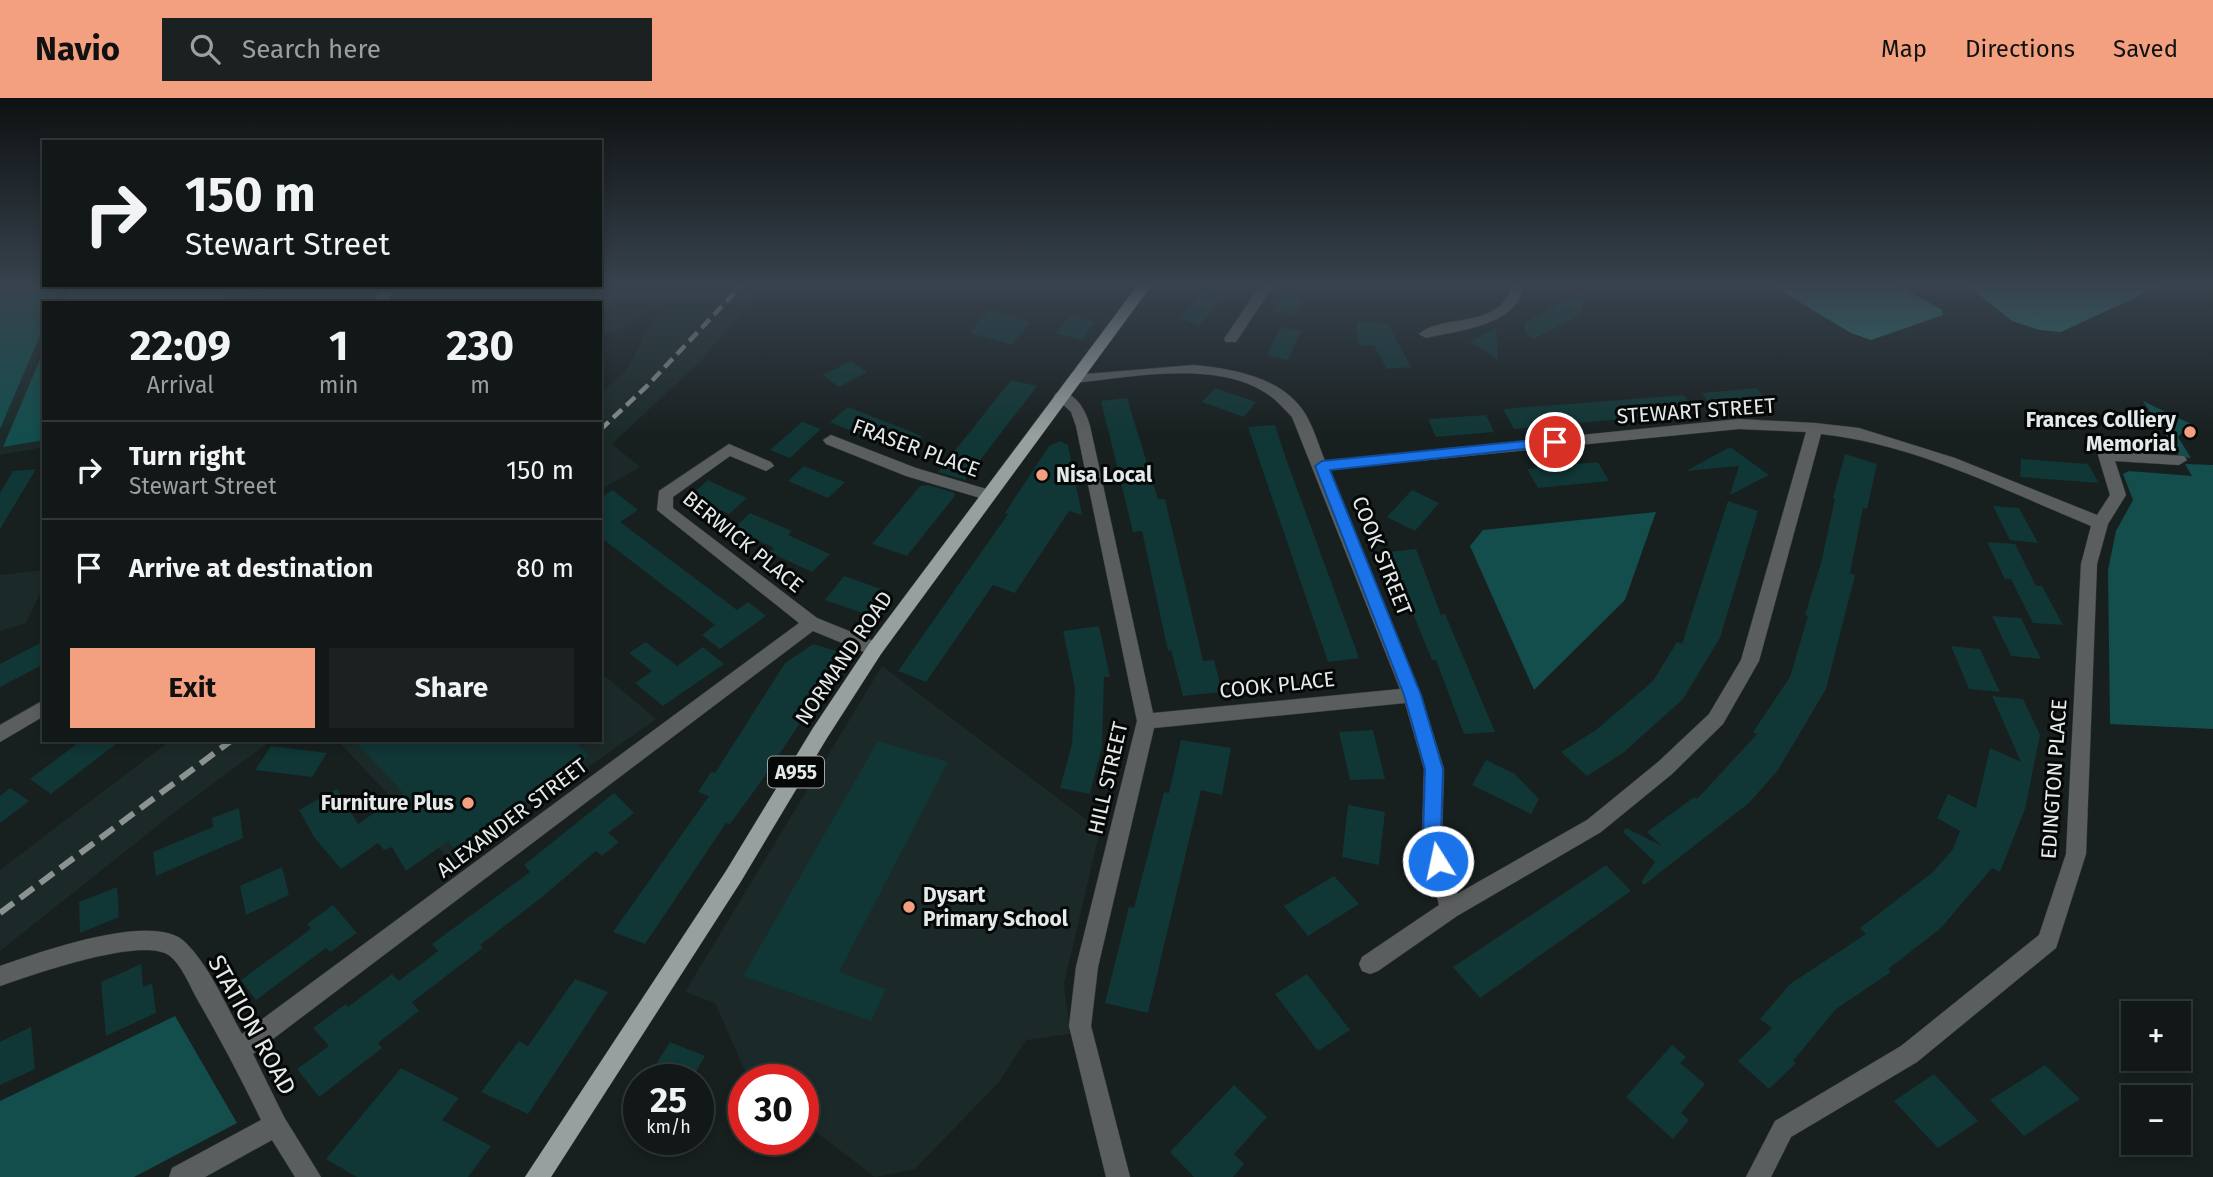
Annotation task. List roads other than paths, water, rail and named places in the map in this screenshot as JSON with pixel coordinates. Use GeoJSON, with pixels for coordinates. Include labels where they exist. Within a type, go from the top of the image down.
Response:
{"type":"FeatureCollection","features":[{"type":"Feature","properties":{"kind":"main road","name":"NORMAND ROAD"},"geometry":{"type":"LineString","coordinates":[[537,1177],[733,877],[875,649],[1106,336]]}},
{"type":"Feature","properties":{"kind":"street","name":"COOK STREET"},"geometry":{"type":"LineString","coordinates":[[1074,379],[1188,370],[1242,376],[1264,384],[1289,401],[1299,415],[1322,466],[1412,695],[1434,769],[1432,837],[1450,909]]}},
{"type":"Feature","properties":{"kind":"street","name":"HILL STREET"},"geometry":{"type":"LineString","coordinates":[[1060,397],[1079,410],[1146,722],[1087,967],[1080,1026],[1118,1177]]}},
{"type":"Feature","properties":{"kind":"street","name":"STEWART STREET"},"geometry":{"type":"LineString","coordinates":[[1322,466],[1739,425],[1815,428],[1859,433],[1950,462],[2100,523]]}},
{"type":"Feature","properties":{"kind":"street"},"geometry":{"type":"LineString","coordinates":[[1370,964],[1450,909],[1594,826],[1665,768],[1716,719],[1750,661],[1815,428]]}},
{"type":"Feature","properties":{"kind":"street","name":"FRASER PLACE"},"geometry":{"type":"LineString","coordinates":[[831,440],[911,471],[987,495]]}},
{"type":"Feature","properties":{"kind":"street","name":"BERWICK PLACE"},"geometry":{"type":"LineString","coordinates":[[766,466],[729,449],[665,495],[664,510],[811,623],[875,649]]}},
{"type":"Feature","properties":{"kind":"street","name":"EDINGTON PLACE"},"geometry":{"type":"LineString","coordinates":[[1758,1177],[1783,1129],[1909,1054],[2048,941],[2076,854],[2089,564],[2100,523],[2118,495],[2106,455],[2179,460]]}},
{"type":"Feature","properties":{"kind":"street","name":"ALEXANDER STREET"},"geometry":{"type":"LineString","coordinates":[[239,1049],[811,623]]}},
{"type":"Feature","properties":{"kind":"street","name":"COOK PLACE"},"geometry":{"type":"LineString","coordinates":[[1146,722],[1412,695]]}},
{"type":"Feature","properties":{"kind":"street"},"geometry":{"type":"LineString","coordinates":[[0,734],[42,708]]}},
{"type":"Feature","properties":{"kind":"street","name":"STATION ROAD"},"geometry":{"type":"LineString","coordinates":[[0,976],[51,958],[143,938],[176,947],[190,965],[239,1049],[276,1125],[309,1177]]}},
{"type":"Feature","properties":{"kind":"street"},"geometry":{"type":"LineString","coordinates":[[181,1177],[276,1125]]}},
{"type":"Feature","properties":{"kind":"railway"},"geometry":{"type":"LineString","coordinates":[[602,428],[694,336]]}},
{"type":"Feature","properties":{"kind":"railway"},"geometry":{"type":"LineString","coordinates":[[0,913],[229,742]]}},
{"type":"Feature","properties":{"kind":"place","name":"Frances Colliery Memorial"},"geometry":{"type":"Point","coordinates":[2190,432]}},
{"type":"Feature","properties":{"kind":"place","name":"Nisa Local"},"geometry":{"type":"Point","coordinates":[1042,475]}},
{"type":"Feature","properties":{"kind":"place","name":"Furniture Plus"},"geometry":{"type":"Point","coordinates":[468,803]}},
{"type":"Feature","properties":{"kind":"place","name":"Dysart Primary School"},"geometry":{"type":"Point","coordinates":[909,907]}}]}
